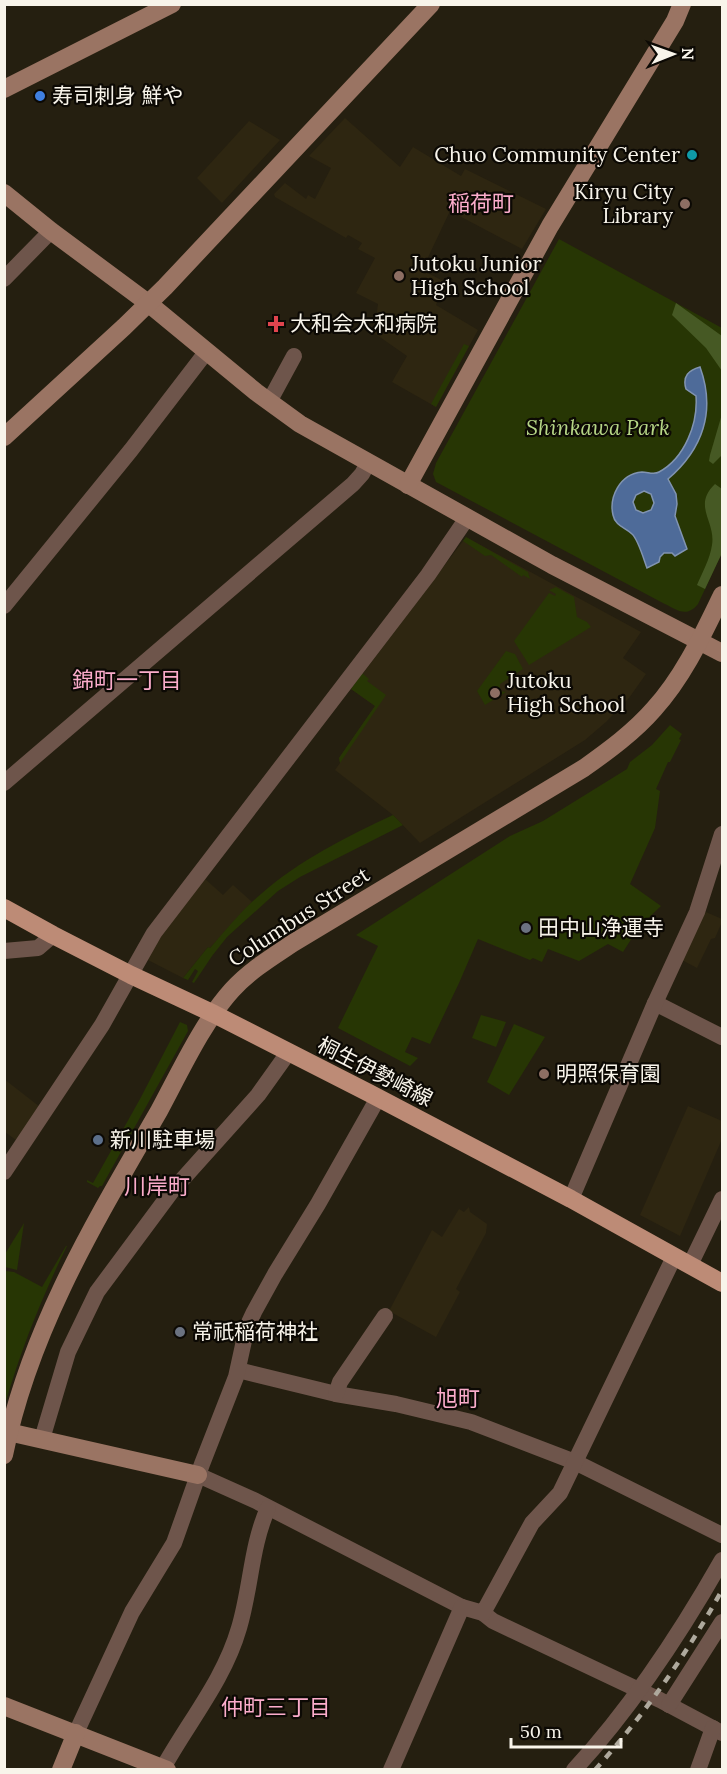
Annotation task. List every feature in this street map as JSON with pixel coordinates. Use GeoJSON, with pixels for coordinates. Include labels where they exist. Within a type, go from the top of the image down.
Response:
{"type":"FeatureCollection","features":[{"type":"Feature","properties":{"kind":"main road","name":"桐生伊勢崎線"},"geometry":{"type":"LineString","coordinates":[[4,908],[130,975],[214,1014],[378,1098],[571,1199],[723,1283]]}},
{"type":"Feature","properties":{"kind":"street"},"geometry":{"type":"LineString","coordinates":[[4,437],[148,303],[431,4]]}},
{"type":"Feature","properties":{"kind":"street"},"geometry":{"type":"LineString","coordinates":[[408,485],[550,226],[675,21],[682,4]]}},
{"type":"Feature","properties":{"kind":"street"},"geometry":{"type":"LineString","coordinates":[[4,89],[162,7]]}},
{"type":"Feature","properties":{"kind":"street"},"geometry":{"type":"LineString","coordinates":[[4,193],[148,303],[269,402],[306,427],[552,565],[723,653]]}},
{"type":"Feature","properties":{"kind":"street"},"geometry":{"type":"LineString","coordinates":[[4,279],[51,231]]}},
{"type":"Feature","properties":{"kind":"street"},"geometry":{"type":"LineString","coordinates":[[4,606],[131,450],[207,351]]}},
{"type":"Feature","properties":{"kind":"street"},"geometry":{"type":"LineString","coordinates":[[269,402],[294,356]]}},
{"type":"Feature","properties":{"kind":"street"},"geometry":{"type":"LineString","coordinates":[[4,783],[353,484],[369,463]]}},
{"type":"Feature","properties":{"kind":"street"},"geometry":{"type":"LineString","coordinates":[[4,1172],[102,1025],[151,938],[169,912],[428,575],[467,518]]}},
{"type":"Feature","properties":{"kind":"street","name":"Columbus Street"},"geometry":{"type":"LineString","coordinates":[[4,1455],[7,1432],[26,1374],[55,1302],[105,1204],[214,1014],[237,984],[293,943],[584,768],[607,751],[662,700],[681,672],[723,595]]}},
{"type":"Feature","properties":{"kind":"street"},"geometry":{"type":"LineString","coordinates":[[571,1199],[655,1003],[697,912],[723,834]]}},
{"type":"Feature","properties":{"kind":"street"},"geometry":{"type":"LineString","coordinates":[[4,951],[39,948],[53,935]]}},
{"type":"Feature","properties":{"kind":"street"},"geometry":{"type":"LineString","coordinates":[[655,1003],[723,1037]]}},
{"type":"Feature","properties":{"kind":"street"},"geometry":{"type":"LineString","coordinates":[[42,1439],[68,1352],[97,1292],[172,1191],[258,1095],[288,1053]]}},
{"type":"Feature","properties":{"kind":"street"},"geometry":{"type":"LineString","coordinates":[[61,1770],[132,1612],[170,1552],[238,1370],[247,1327],[261,1297],[318,1204],[378,1098]]}},
{"type":"Feature","properties":{"kind":"street"},"geometry":{"type":"LineString","coordinates":[[483,1613],[532,1523],[560,1493],[682,1261],[723,1199]]}},
{"type":"Feature","properties":{"kind":"street"},"geometry":{"type":"LineString","coordinates":[[336,1394],[340,1382],[385,1316]]}},
{"type":"Feature","properties":{"kind":"street"},"geometry":{"type":"LineString","coordinates":[[238,1370],[336,1394],[457,1418],[575,1462],[723,1535]]}},
{"type":"Feature","properties":{"kind":"street"},"geometry":{"type":"LineString","coordinates":[[7,1432],[198,1475],[462,1607],[483,1613],[500,1624],[718,1730],[698,1770]]}},
{"type":"Feature","properties":{"kind":"street"},"geometry":{"type":"LineString","coordinates":[[4,1706],[165,1769],[193,1717],[210,1694],[231,1651],[242,1618],[255,1551],[268,1508]]}},
{"type":"Feature","properties":{"kind":"street"},"geometry":{"type":"LineString","coordinates":[[574,1770],[638,1690],[696,1606],[723,1560]]}},
{"type":"Feature","properties":{"kind":"street"},"geometry":{"type":"LineString","coordinates":[[391,1770],[462,1607]]}},
{"type":"Feature","properties":{"kind":"street"},"geometry":{"type":"LineString","coordinates":[[669,1705],[723,1622]]}},
{"type":"Feature","properties":{"kind":"shaded area","name":"Jutoku Junior High School"},"geometry":{"type":"Polygon","coordinates":[[[345,118],[400,167],[413,147],[461,176],[465,169],[546,209],[522,249],[450,211],[422,270],[445,282],[436,305],[478,330],[436,407],[392,382],[407,356],[374,333],[378,304],[356,293],[375,258],[358,249],[362,243],[348,235],[346,238],[275,197],[274,194],[285,183],[306,199],[308,195],[315,199],[331,168],[309,156],[345,118]]]}},
{"type":"Feature","properties":{"kind":"shaded area"},"geometry":{"type":"Polygon","coordinates":[[[249,121],[280,140],[222,203],[197,178],[249,121]]]}},
{"type":"Feature","properties":{"kind":"shaded area","name":"Jutoku High School"},"geometry":{"type":"Polygon","coordinates":[[[466,537],[641,632],[623,658],[646,674],[629,698],[585,740],[420,843],[393,815],[335,770],[340,763],[339,758],[375,706],[351,689],[466,537]]]}},
{"type":"Feature","properties":{"kind":"shaded area"},"geometry":{"type":"Polygon","coordinates":[[[205,879],[223,895],[233,885],[252,902],[210,948],[208,947],[183,978],[146,959],[155,943],[205,879]]]}},
{"type":"Feature","properties":{"kind":"shaded area"},"geometry":{"type":"Polygon","coordinates":[[[706,912],[722,919],[722,922],[697,968],[680,959],[702,914],[706,912]]]}},
{"type":"Feature","properties":{"kind":"shaded area"},"geometry":{"type":"Polygon","coordinates":[[[4,1079],[40,1107],[16,1140],[5,1132],[4,1079]]]}},
{"type":"Feature","properties":{"kind":"shaded area"},"geometry":{"type":"Polygon","coordinates":[[[688,1106],[722,1121],[722,1139],[680,1236],[640,1215],[688,1106]]]}},
{"type":"Feature","properties":{"kind":"shaded area"},"geometry":{"type":"Polygon","coordinates":[[[469,1207],[470,1212],[487,1224],[486,1233],[456,1289],[460,1292],[436,1337],[389,1311],[432,1230],[442,1237],[459,1209],[464,1212],[469,1207]]]}},
{"type":"Feature","properties":{"kind":"green space","name":"Shinkawa Park"},"geometry":{"type":"Polygon","coordinates":[[[559,239],[722,328],[722,553],[698,604],[689,611],[685,612],[671,607],[436,482],[433,474],[436,463],[559,239]]]}},
{"type":"Feature","properties":{"kind":"green space"},"geometry":{"type":"Polygon","coordinates":[[[676,303],[722,336],[722,371],[706,348],[672,315],[676,303]]]}},
{"type":"Feature","properties":{"kind":"green space"},"geometry":{"type":"Polygon","coordinates":[[[464,344],[469,346],[436,407],[431,404],[464,344]]]}},
{"type":"Feature","properties":{"kind":"green space"},"geometry":{"type":"Polygon","coordinates":[[[722,414],[722,455],[713,464],[709,461],[710,455],[722,414]]]}},
{"type":"Feature","properties":{"kind":"green space"},"geometry":{"type":"Polygon","coordinates":[[[715,484],[722,489],[722,553],[705,589],[697,585],[708,561],[712,545],[705,499],[715,484]]]}},
{"type":"Feature","properties":{"kind":"green space"},"geometry":{"type":"Polygon","coordinates":[[[466,537],[528,572],[530,579],[523,575],[522,577],[491,555],[485,556],[463,541],[466,537]]]}},
{"type":"Feature","properties":{"kind":"green space"},"geometry":{"type":"Polygon","coordinates":[[[556,587],[574,597],[577,617],[591,627],[529,665],[514,641],[549,593],[555,596],[556,594],[549,590],[556,587]]]}},
{"type":"Feature","properties":{"kind":"green space"},"geometry":{"type":"Polygon","coordinates":[[[506,651],[515,654],[523,669],[500,684],[500,691],[506,692],[485,705],[477,691],[506,651]]]}},
{"type":"Feature","properties":{"kind":"green space"},"geometry":{"type":"Polygon","coordinates":[[[362,673],[369,679],[367,681],[386,695],[340,763],[339,758],[375,706],[351,689],[362,673]]]}},
{"type":"Feature","properties":{"kind":"green space"},"geometry":{"type":"Polygon","coordinates":[[[670,725],[682,734],[679,739],[681,740],[656,789],[660,791],[655,828],[630,884],[661,906],[639,927],[623,952],[608,944],[579,961],[548,949],[542,962],[533,958],[530,960],[478,939],[430,1044],[412,1037],[405,1052],[418,1058],[410,1066],[338,1028],[378,946],[356,935],[510,836],[543,821],[627,769],[630,762],[652,745],[670,725]]]}},
{"type":"Feature","properties":{"kind":"green space"},"geometry":{"type":"Polygon","coordinates":[[[393,815],[403,825],[300,877],[278,891],[227,937],[194,983],[192,982],[198,971],[195,969],[188,980],[183,978],[208,947],[210,948],[234,920],[275,882],[324,850],[393,815]]]}},
{"type":"Feature","properties":{"kind":"green space"},"geometry":{"type":"Polygon","coordinates":[[[481,1015],[506,1022],[496,1047],[472,1038],[481,1015]]]}},
{"type":"Feature","properties":{"kind":"green space"},"geometry":{"type":"Polygon","coordinates":[[[180,1022],[187,1025],[188,1031],[102,1186],[98,1188],[87,1180],[93,1183],[180,1022]]]}},
{"type":"Feature","properties":{"kind":"green space"},"geometry":{"type":"Polygon","coordinates":[[[514,1024],[545,1037],[509,1095],[487,1082],[514,1024]]]}},
{"type":"Feature","properties":{"kind":"green space"},"geometry":{"type":"Polygon","coordinates":[[[24,1223],[17,1270],[5,1267],[5,1254],[24,1223]]]}},
{"type":"Feature","properties":{"kind":"green space"},"geometry":{"type":"Polygon","coordinates":[[[66,1246],[33,1324],[5,1404],[5,1271],[14,1272],[42,1287],[66,1246]]]}},
{"type":"Feature","properties":{"kind":"water"},"geometry":{"type":"Polygon","coordinates":[[[700,367],[707,399],[703,428],[690,455],[668,479],[676,494],[675,516],[687,549],[675,556],[672,553],[664,553],[659,562],[647,568],[634,537],[614,519],[612,508],[614,494],[627,477],[642,472],[659,472],[668,466],[683,449],[692,428],[696,406],[696,396],[686,389],[685,380],[687,374],[700,367]],[[644,491],[636,495],[633,502],[636,510],[643,513],[651,510],[654,503],[651,494],[644,491]]]}},
{"type":"Feature","properties":{"kind":"railway"},"geometry":{"type":"LineString","coordinates":[[595,1770],[631,1728],[664,1683],[722,1590]]}},
{"type":"Feature","properties":{"kind":"place","name":"寿司刺身 鮮や"},"geometry":{"type":"Point","coordinates":[40,96]}},
{"type":"Feature","properties":{"kind":"place","name":"Chuo Community Center"},"geometry":{"type":"Point","coordinates":[692,155]}},
{"type":"Feature","properties":{"kind":"place","name":"Kiryu City Library"},"geometry":{"type":"Point","coordinates":[685,204]}},
{"type":"Feature","properties":{"kind":"place","name":"Jutoku Junior High School"},"geometry":{"type":"Point","coordinates":[399,276]}},
{"type":"Feature","properties":{"kind":"place","name":"大和会大和病院"},"geometry":{"type":"Point","coordinates":[276,324]}},
{"type":"Feature","properties":{"kind":"place","name":"Jutoku High School"},"geometry":{"type":"Point","coordinates":[495,693]}},
{"type":"Feature","properties":{"kind":"place","name":"田中山浄運寺"},"geometry":{"type":"Point","coordinates":[526,928]}},
{"type":"Feature","properties":{"kind":"place","name":"明照保育園"},"geometry":{"type":"Point","coordinates":[544,1074]}},
{"type":"Feature","properties":{"kind":"place","name":"新川駐車場"},"geometry":{"type":"Point","coordinates":[98,1140]}},
{"type":"Feature","properties":{"kind":"place","name":"常祇稲荷神社"},"geometry":{"type":"Point","coordinates":[180,1332]}},
{"type":"Feature","properties":{"kind":"district","name":"稲荷町"},"geometry":{"type":"Point","coordinates":[481,203]}},
{"type":"Feature","properties":{"kind":"district","name":"錦町一丁目"},"geometry":{"type":"Point","coordinates":[127,680]}},
{"type":"Feature","properties":{"kind":"district","name":"川岸町"},"geometry":{"type":"Point","coordinates":[157,1186]}},
{"type":"Feature","properties":{"kind":"district","name":"旭町"},"geometry":{"type":"Point","coordinates":[458,1398]}},
{"type":"Feature","properties":{"kind":"district","name":"仲町三丁目"},"geometry":{"type":"Point","coordinates":[276,1707]}}]}
